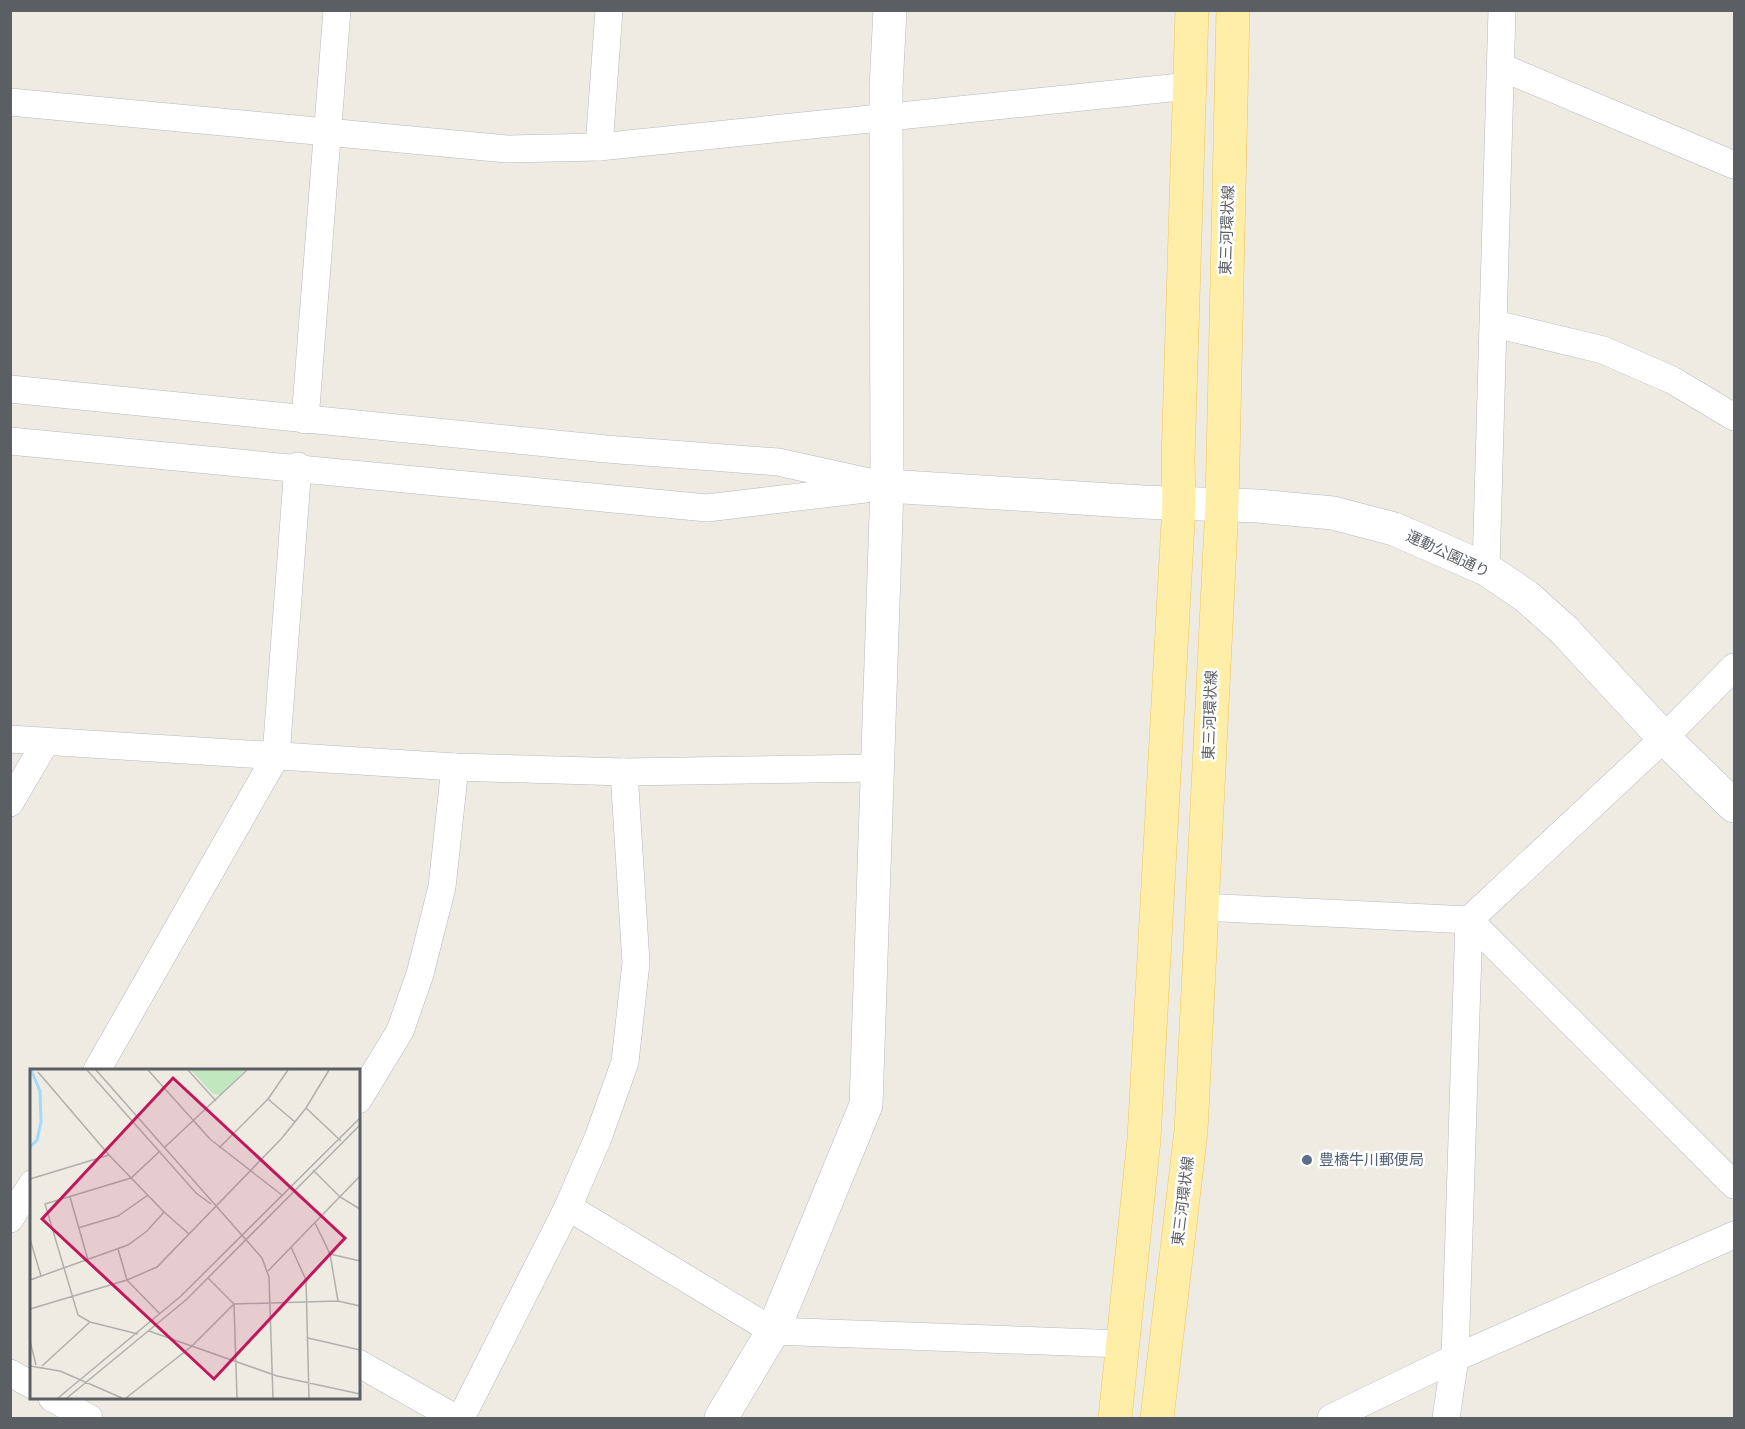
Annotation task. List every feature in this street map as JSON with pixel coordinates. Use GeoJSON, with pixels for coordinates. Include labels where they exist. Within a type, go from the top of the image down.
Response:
{"type":"FeatureCollection","features":[{"type":"Feature","properties":{"kind":"main road"},"geometry":{"type":"LineString","coordinates":[[1114,1419],[1144,1139],[1179,504],[1178,459],[1192,10]]}},
{"type":"Feature","properties":{"kind":"main road","name":"東三河環状線"},"geometry":{"type":"LineString","coordinates":[[1157,1419],[1191,1131],[1221,505],[1233,10]]}},
{"type":"Feature","properties":{"kind":"street"},"geometry":{"type":"LineString","coordinates":[[305,420],[337,10]]}},
{"type":"Feature","properties":{"kind":"street"},"geometry":{"type":"LineString","coordinates":[[599,147],[609,10]]}},
{"type":"Feature","properties":{"kind":"street"},"geometry":{"type":"LineString","coordinates":[[721,1419],[772,1331],[866,1105],[887,486],[886,118],[890,10]]}},
{"type":"Feature","properties":{"kind":"street"},"geometry":{"type":"LineString","coordinates":[[1486,569],[1495,324],[1502,10]]}},
{"type":"Feature","properties":{"kind":"street"},"geometry":{"type":"LineString","coordinates":[[1501,67],[1734,165]]}},
{"type":"Feature","properties":{"kind":"street"},"geometry":{"type":"LineString","coordinates":[[10,102],[507,148],[599,147],[1190,86]]}},
{"type":"Feature","properties":{"kind":"street"},"geometry":{"type":"LineString","coordinates":[[1495,324],[1603,350],[1672,380],[1734,417]]}},
{"type":"Feature","properties":{"kind":"street"},"geometry":{"type":"LineString","coordinates":[[10,389],[305,420],[778,462],[887,486]]}},
{"type":"Feature","properties":{"kind":"street"},"geometry":{"type":"LineString","coordinates":[[10,441],[298,466],[707,508],[887,486]]}},
{"type":"Feature","properties":{"kind":"street"},"geometry":{"type":"LineString","coordinates":[[98,1069],[276,756],[298,466]]}},
{"type":"Feature","properties":{"kind":"street","name":"運動公園通り"},"geometry":{"type":"LineString","coordinates":[[887,486],[1333,513],[1394,529],[1486,569],[1526,596],[1563,630],[1664,738],[1734,806]]}},
{"type":"Feature","properties":{"kind":"street"},"geometry":{"type":"LineString","coordinates":[[1446,1419],[1455,1358],[1469,920],[1664,738],[1734,667]]}},
{"type":"Feature","properties":{"kind":"street"},"geometry":{"type":"LineString","coordinates":[[10,739],[455,767],[624,772],[878,768]]}},
{"type":"Feature","properties":{"kind":"street"},"geometry":{"type":"LineString","coordinates":[[10,803],[45,743]]}},
{"type":"Feature","properties":{"kind":"street"},"geometry":{"type":"LineString","coordinates":[[360,1097],[400,1031],[420,974],[442,887],[455,767]]}},
{"type":"Feature","properties":{"kind":"street"},"geometry":{"type":"LineString","coordinates":[[460,1419],[568,1207],[598,1138],[625,1062],[636,963],[624,772]]}},
{"type":"Feature","properties":{"kind":"street"},"geometry":{"type":"LineString","coordinates":[[1202,907],[1469,920],[1734,1185]]}},
{"type":"Feature","properties":{"kind":"street"},"geometry":{"type":"LineString","coordinates":[[10,1219],[30,1187]]}},
{"type":"Feature","properties":{"kind":"street"},"geometry":{"type":"LineString","coordinates":[[568,1207],[772,1331],[1122,1344]]}},
{"type":"Feature","properties":{"kind":"street"},"geometry":{"type":"LineString","coordinates":[[1331,1419],[1455,1358],[1734,1235]]}},
{"type":"Feature","properties":{"kind":"street"},"geometry":{"type":"LineString","coordinates":[[360,1364],[455,1419]]}},
{"type":"Feature","properties":{"kind":"street"},"geometry":{"type":"LineString","coordinates":[[10,1373],[30,1384]]}},
{"type":"Feature","properties":{"kind":"street"},"geometry":{"type":"LineString","coordinates":[[54,1399],[88,1419]]}},
{"type":"Feature","properties":{"kind":"place","name":"豊橋牛川郵便局"},"geometry":{"type":"Point","coordinates":[1307,1160]}}]}
